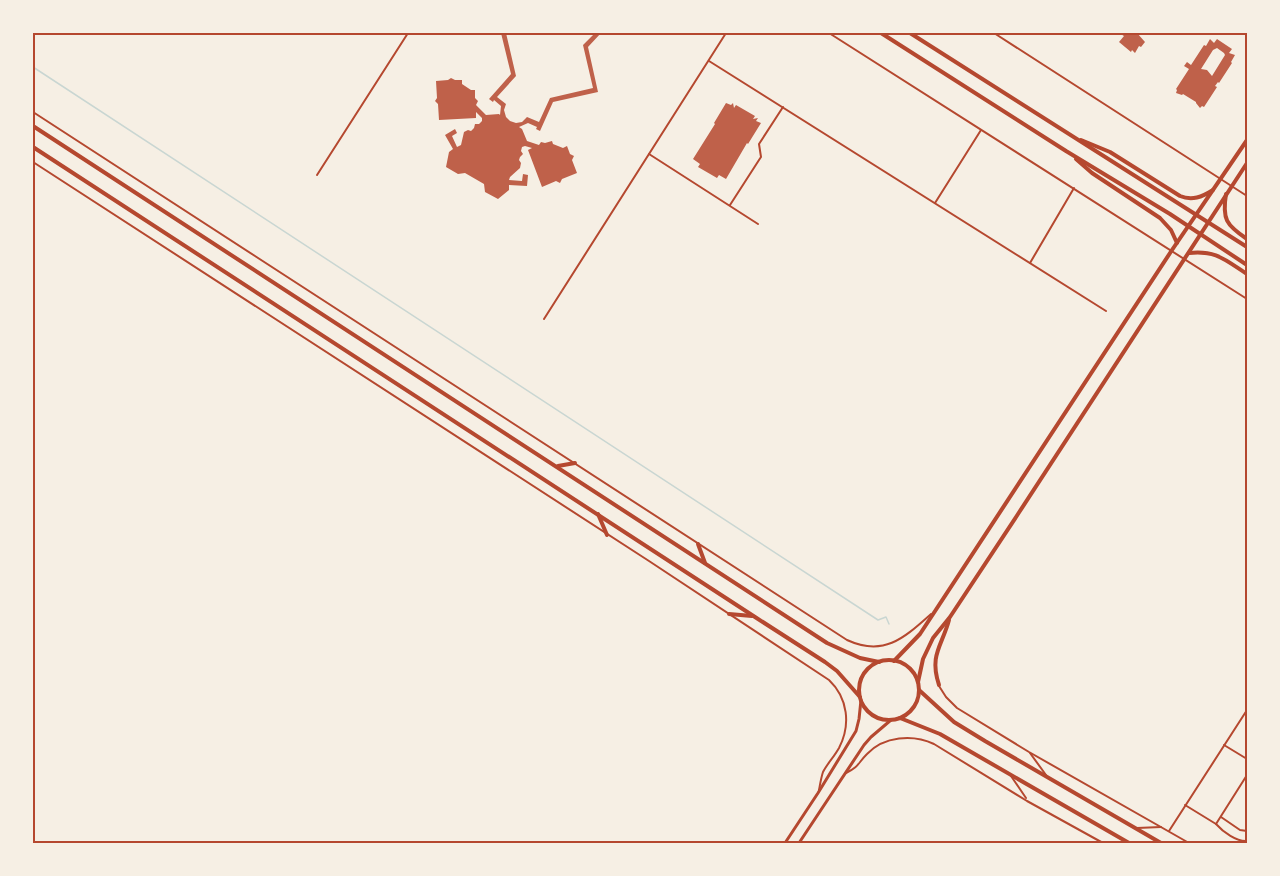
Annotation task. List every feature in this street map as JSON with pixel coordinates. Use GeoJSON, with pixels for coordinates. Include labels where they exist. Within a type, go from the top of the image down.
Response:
{"type":"FeatureCollection","features":[{"type":"Feature","properties":{"kind":"main road"},"geometry":{"type":"LineString","coordinates":[[881,33],[1066,151],[1170,214],[1247,265]]}},
{"type":"Feature","properties":{"kind":"main road"},"geometry":{"type":"LineString","coordinates":[[910,33],[1247,247]]}},
{"type":"Feature","properties":{"kind":"main road"},"geometry":{"type":"LineString","coordinates":[[33,126],[827,643],[860,658],[902,663],[909,668],[918,681]]}},
{"type":"Feature","properties":{"kind":"main road"},"geometry":{"type":"LineString","coordinates":[[1072,137],[1110,152],[1180,196],[1194,199],[1213,190]]}},
{"type":"Feature","properties":{"kind":"main road"},"geometry":{"type":"LineString","coordinates":[[894,661],[916,639],[1247,140]]}},
{"type":"Feature","properties":{"kind":"main road"},"geometry":{"type":"LineString","coordinates":[[33,147],[825,662],[837,671],[870,713],[891,720],[900,718],[914,707],[918,699],[918,681],[923,659],[930,643],[950,617],[1247,163]]}},
{"type":"Feature","properties":{"kind":"main road"},"geometry":{"type":"LineString","coordinates":[[1066,151],[1092,173],[1160,218],[1171,230],[1177,243]]}},
{"type":"Feature","properties":{"kind":"main road"},"geometry":{"type":"LineString","coordinates":[[1226,194],[1224,206],[1226,220],[1229,226],[1247,239]]}},
{"type":"Feature","properties":{"kind":"main road"},"geometry":{"type":"LineString","coordinates":[[1190,252],[1214,253],[1247,273]]}},
{"type":"Feature","properties":{"kind":"main road"},"geometry":{"type":"LineString","coordinates":[[557,466],[575,463]]}},
{"type":"Feature","properties":{"kind":"main road"},"geometry":{"type":"LineString","coordinates":[[597,514],[607,535]]}},
{"type":"Feature","properties":{"kind":"main road"},"geometry":{"type":"LineString","coordinates":[[698,544],[705,564]]}},
{"type":"Feature","properties":{"kind":"main road"},"geometry":{"type":"LineString","coordinates":[[729,614],[755,617]]}},
{"type":"Feature","properties":{"kind":"main road"},"geometry":{"type":"LineString","coordinates":[[939,685],[935,669],[937,649],[950,617]]}},
{"type":"Feature","properties":{"kind":"main road"},"geometry":{"type":"LineString","coordinates":[[860,698],[859,688],[865,672],[879,662]]}},
{"type":"Feature","properties":{"kind":"main road"},"geometry":{"type":"LineString","coordinates":[[919,690],[954,722],[1161,843]]}},
{"type":"Feature","properties":{"kind":"main road"},"geometry":{"type":"LineString","coordinates":[[900,718],[940,734],[1129,843]]}},
{"type":"Feature","properties":{"kind":"street"},"geometry":{"type":"LineString","coordinates":[[318,176],[408,33]]}},
{"type":"Feature","properties":{"kind":"street"},"geometry":{"type":"LineString","coordinates":[[544,319],[726,33]]}},
{"type":"Feature","properties":{"kind":"street"},"geometry":{"type":"LineString","coordinates":[[830,33],[1247,298]]}},
{"type":"Feature","properties":{"kind":"street"},"geometry":{"type":"LineString","coordinates":[[994,33],[1247,196]]}},
{"type":"Feature","properties":{"kind":"street"},"geometry":{"type":"LineString","coordinates":[[709,61],[1106,311]]}},
{"type":"Feature","properties":{"kind":"street"},"geometry":{"type":"LineString","coordinates":[[730,206],[759,160],[759,144],[783,107]]}},
{"type":"Feature","properties":{"kind":"street"},"geometry":{"type":"LineString","coordinates":[[33,112],[841,637],[860,645],[875,646],[897,641],[935,610]]}},
{"type":"Feature","properties":{"kind":"street"},"geometry":{"type":"LineString","coordinates":[[935,202],[981,130]]}},
{"type":"Feature","properties":{"kind":"street"},"geometry":{"type":"LineString","coordinates":[[649,154],[758,224]]}},
{"type":"Feature","properties":{"kind":"street"},"geometry":{"type":"LineString","coordinates":[[33,162],[821,674],[839,691],[845,709],[845,728],[838,749],[823,772],[818,793]]}},
{"type":"Feature","properties":{"kind":"street"},"geometry":{"type":"LineString","coordinates":[[1029,263],[1074,188]]}},
{"type":"Feature","properties":{"kind":"street"},"geometry":{"type":"LineString","coordinates":[[939,685],[953,705],[1029,752],[1189,843]]}},
{"type":"Feature","properties":{"kind":"street"},"geometry":{"type":"LineString","coordinates":[[785,843],[856,731],[860,698]]}},
{"type":"Feature","properties":{"kind":"street"},"geometry":{"type":"LineString","coordinates":[[1169,831],[1247,710]]}},
{"type":"Feature","properties":{"kind":"street"},"geometry":{"type":"LineString","coordinates":[[799,843],[868,740],[891,720]]}},
{"type":"Feature","properties":{"kind":"street"},"geometry":{"type":"LineString","coordinates":[[846,773],[857,767],[870,752],[887,741],[918,738],[934,744],[1027,801],[1103,843]]}},
{"type":"Feature","properties":{"kind":"street"},"geometry":{"type":"LineString","coordinates":[[1224,745],[1247,759]]}},
{"type":"Feature","properties":{"kind":"street"},"geometry":{"type":"LineString","coordinates":[[1029,752],[1047,778]]}},
{"type":"Feature","properties":{"kind":"street"},"geometry":{"type":"LineString","coordinates":[[1216,824],[1247,775]]}},
{"type":"Feature","properties":{"kind":"street"},"geometry":{"type":"LineString","coordinates":[[1011,776],[1027,801]]}},
{"type":"Feature","properties":{"kind":"street"},"geometry":{"type":"LineString","coordinates":[[1185,806],[1241,841],[1247,841]]}},
{"type":"Feature","properties":{"kind":"street"},"geometry":{"type":"LineString","coordinates":[[1220,817],[1240,830],[1247,831]]}},
{"type":"Feature","properties":{"kind":"street"},"geometry":{"type":"LineString","coordinates":[[1135,828],[1161,827]]}},
{"type":"Feature","properties":{"kind":"building"},"geometry":{"type":"Polygon","coordinates":[[[501,33],[506,33],[516,76],[497,97],[506,104],[504,110],[506,117],[516,123],[522,122],[527,117],[539,122],[550,98],[593,88],[583,45],[595,33],[601,33],[588,47],[598,92],[553,102],[540,131],[528,123],[519,127],[527,141],[539,145],[541,142],[552,141],[553,144],[563,148],[567,146],[570,154],[574,156],[572,160],[577,173],[562,179],[560,183],[556,181],[542,187],[528,150],[532,148],[525,146],[521,151],[523,154],[519,160],[520,168],[509,180],[522,181],[523,174],[528,175],[527,186],[509,185],[509,190],[498,199],[485,192],[484,184],[465,173],[458,174],[446,167],[449,152],[453,149],[445,135],[455,129],[457,133],[452,136],[457,147],[461,145],[464,132],[471,131],[475,124],[482,121],[482,118],[476,112],[476,118],[439,120],[438,104],[435,101],[437,98],[436,81],[451,78],[462,80],[462,84],[475,90],[475,98],[478,101],[476,105],[486,115],[500,115],[501,106],[489,99],[511,74],[501,33]]]}},
{"type":"Feature","properties":{"kind":"building"},"geometry":{"type":"Polygon","coordinates":[[[1119,33],[1137,33],[1145,42],[1135,53],[1132,50],[1131,52],[1119,42],[1124,36],[1119,33]]]}},
{"type":"Feature","properties":{"kind":"building"},"geometry":{"type":"Polygon","coordinates":[[[1210,39],[1214,43],[1217,39],[1232,49],[1229,53],[1235,55],[1204,107],[1200,108],[1196,102],[1183,94],[1176,93],[1176,89],[1189,69],[1184,66],[1187,62],[1191,65],[1204,45],[1206,46],[1210,39]],[[1217,48],[1213,50],[1201,69],[1207,70],[1212,76],[1225,55],[1217,48]]]}},
{"type":"Feature","properties":{"kind":"building"},"geometry":{"type":"Polygon","coordinates":[[[726,103],[731,105],[733,103],[734,108],[736,105],[755,116],[753,119],[758,118],[756,121],[761,123],[726,179],[719,175],[717,178],[698,167],[700,164],[693,159],[726,103]]]}},
{"type":"Feature","properties":{"kind":"waterway"},"geometry":{"type":"LineString","coordinates":[[33,67],[878,620],[886,617],[889,624]]}}]}
